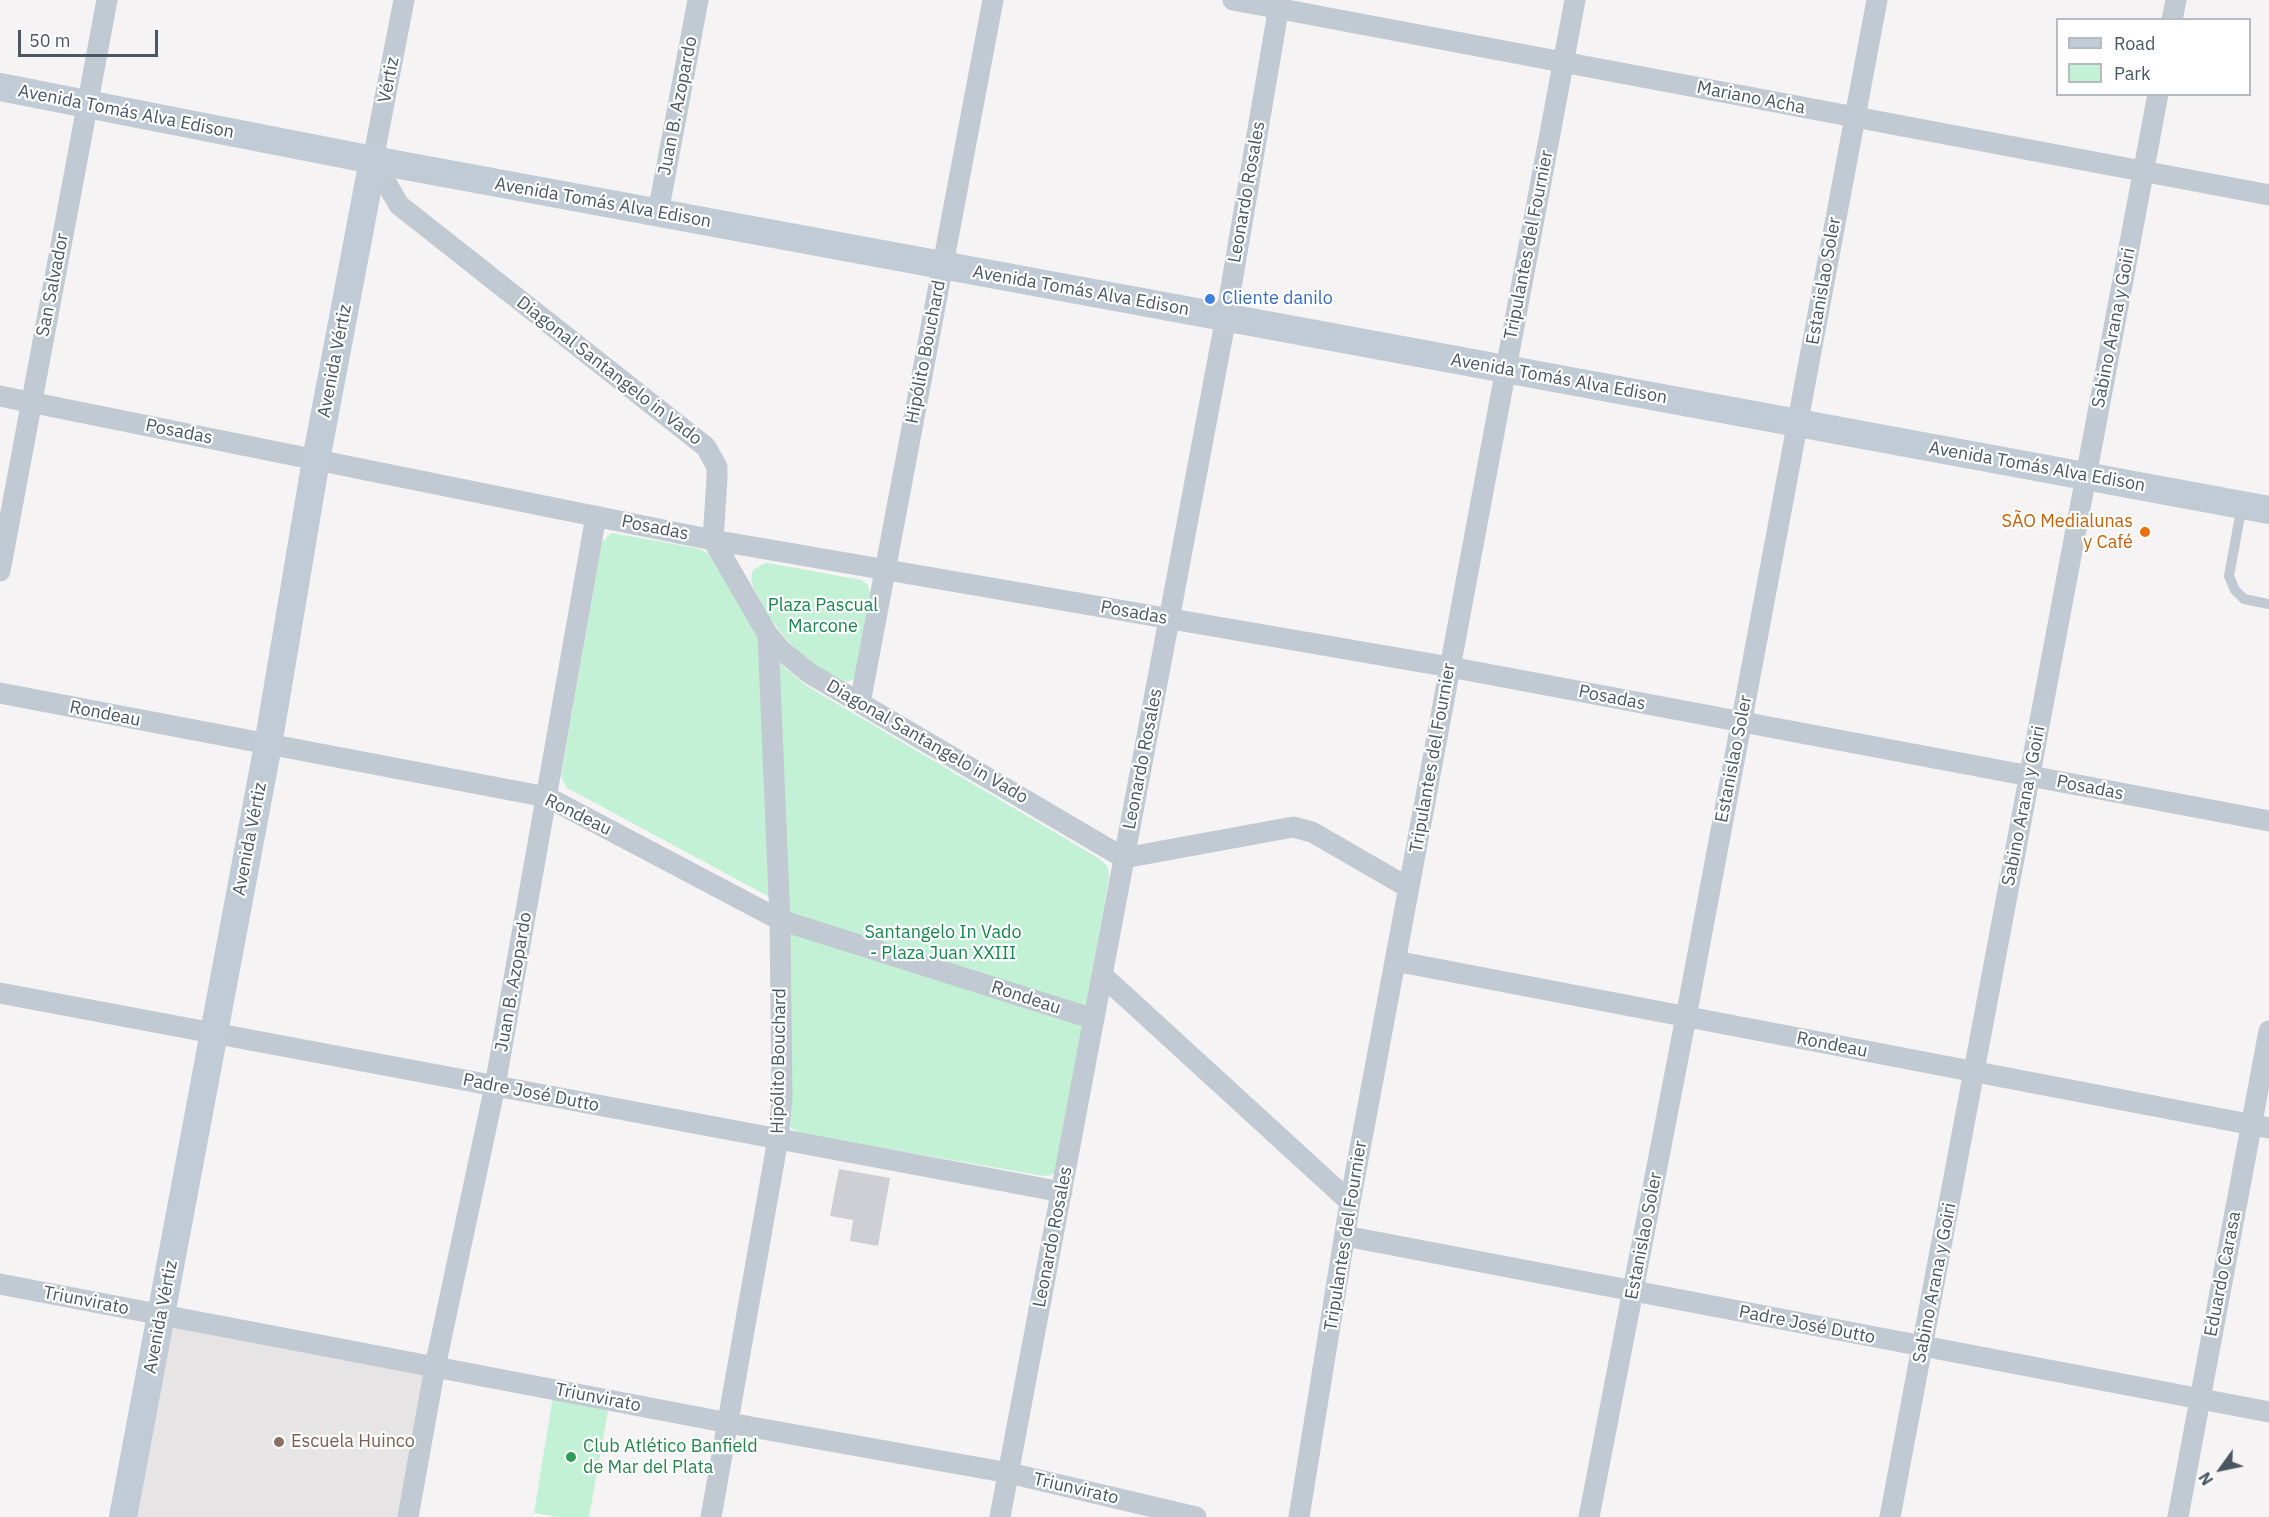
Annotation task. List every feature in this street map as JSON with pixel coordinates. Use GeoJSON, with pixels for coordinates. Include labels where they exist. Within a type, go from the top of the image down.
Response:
{"type":"FeatureCollection","features":[{"type":"Feature","properties":{"kind":"main road","name":"Avenida Tomás Alva Edison"},"geometry":{"type":"LineString","coordinates":[[0,87],[658,213],[2256,507]]}},
{"type":"Feature","properties":{"kind":"main road","name":"Avenida Vértiz"},"geometry":{"type":"LineString","coordinates":[[123,1517],[268,745],[316,460],[374,160]]}},
{"type":"Feature","properties":{"kind":"street","name":"San Salvador"},"geometry":{"type":"LineString","coordinates":[[0,571],[107,0]]}},
{"type":"Feature","properties":{"kind":"street","name":"Vértiz"},"geometry":{"type":"LineString","coordinates":[[374,160],[404,0]]}},
{"type":"Feature","properties":{"kind":"street","name":"Juan B. Azopardo"},"geometry":{"type":"LineString","coordinates":[[658,213],[698,0]]}},
{"type":"Feature","properties":{"kind":"street","name":"Hipólito Bouchard"},"geometry":{"type":"LineString","coordinates":[[860,703],[993,0]]}},
{"type":"Feature","properties":{"kind":"street","name":"Mariano Acha"},"geometry":{"type":"LineString","coordinates":[[1233,0],[1279,4],[1563,62],[2269,195]]}},
{"type":"Feature","properties":{"kind":"street","name":"Tripulantes del Fournier"},"geometry":{"type":"LineString","coordinates":[[1299,1517],[1350,1202],[1575,0]]}},
{"type":"Feature","properties":{"kind":"street","name":"Estanislao Soler"},"geometry":{"type":"LineString","coordinates":[[1589,1517],[1686,1017],[1877,0]]}},
{"type":"Feature","properties":{"kind":"street"},"geometry":{"type":"LineString","coordinates":[[2172,18],[2176,0]]}},
{"type":"Feature","properties":{"kind":"street","name":"Leonardo Rosales"},"geometry":{"type":"LineString","coordinates":[[1000,1517],[1226,317],[1279,4]]}},
{"type":"Feature","properties":{"kind":"street","name":"Sabino Arana y Goiri"},"geometry":{"type":"LineString","coordinates":[[1890,1517],[2158,96]]}},
{"type":"Feature","properties":{"kind":"street","name":"Diagonal Santangelo in Vado"},"geometry":{"type":"LineString","coordinates":[[374,160],[399,205],[706,447],[717,467],[713,540],[768,635],[781,650],[809,673],[1124,858]]}},
{"type":"Feature","properties":{"kind":"street","name":"Posadas"},"geometry":{"type":"LineString","coordinates":[[0,396],[713,540],[1450,668],[2269,821]]}},
{"type":"Feature","properties":{"kind":"street","name":"Juan B. Azopardo"},"geometry":{"type":"LineString","coordinates":[[408,1517],[435,1367],[495,1086],[596,516]]}},
{"type":"Feature","properties":{"kind":"street","name":"Hipólito Bouchard"},"geometry":{"type":"LineString","coordinates":[[711,1517],[778,1139],[782,1099],[780,920],[768,635]]}},
{"type":"Feature","properties":{"kind":"street","name":"Rondeau"},"geometry":{"type":"LineString","coordinates":[[0,693],[547,797],[780,920],[1094,1019]]}},
{"type":"Feature","properties":{"kind":"street"},"geometry":{"type":"LineString","coordinates":[[1124,858],[1293,827],[1312,832],[1409,888]]}},
{"type":"Feature","properties":{"kind":"street","name":"Rondeau"},"geometry":{"type":"LineString","coordinates":[[1395,962],[2260,1127]]}},
{"type":"Feature","properties":{"kind":"street"},"geometry":{"type":"LineString","coordinates":[[1102,975],[1350,1202]]}},
{"type":"Feature","properties":{"kind":"street","name":"Padre José Dutto"},"geometry":{"type":"LineString","coordinates":[[0,993],[1062,1192]]}},
{"type":"Feature","properties":{"kind":"street","name":"Eduardo Carasa"},"geometry":{"type":"LineString","coordinates":[[2178,1517],[2200,1399],[2260,1127],[2269,1031]]}},
{"type":"Feature","properties":{"kind":"street","name":"Padre José Dutto"},"geometry":{"type":"LineString","coordinates":[[1345,1236],[2269,1412]]}},
{"type":"Feature","properties":{"kind":"street","name":"Triunvirato"},"geometry":{"type":"LineString","coordinates":[[0,1284],[729,1423],[1009,1473],[1196,1517]]}},
{"type":"Feature","properties":{"kind":"lane"},"geometry":{"type":"LineString","coordinates":[[2256,507],[2229,576],[2235,590],[2244,599],[2269,604]]}},
{"type":"Feature","properties":{"kind":"shaded area","name":"Escuela Huinco"},"geometry":{"type":"Polygon","coordinates":[[[161,1315],[435,1367],[408,1517],[123,1517],[161,1315]]]}},
{"type":"Feature","properties":{"kind":"green space","name":"Santangelo In Vado - Plaza Juan XXIII"},"geometry":{"type":"Polygon","coordinates":[[[611,533],[696,548],[708,553],[773,655],[807,686],[1100,859],[1108,867],[1109,878],[1056,1170],[1052,1175],[1044,1176],[798,1133],[789,1126],[790,908],[571,790],[566,787],[561,776],[602,542],[611,533]]]}},
{"type":"Feature","properties":{"kind":"green space","name":"Plaza Pascual Marcone"},"geometry":{"type":"Polygon","coordinates":[[[768,563],[861,580],[868,585],[870,593],[855,678],[848,681],[829,674],[804,656],[782,634],[765,609],[751,581],[753,570],[768,563]]]}},
{"type":"Feature","properties":{"kind":"green space","name":"Club Atlético Banfield de Mar del Plata"},"geometry":{"type":"Polygon","coordinates":[[[554,1390],[610,1400],[589,1517],[558,1517],[534,1513],[554,1390]]]}},
{"type":"Feature","properties":{"kind":"building"},"geometry":{"type":"Polygon","coordinates":[[[839,1169],[890,1178],[878,1246],[850,1241],[853,1220],[830,1216],[839,1169]]]}},
{"type":"Feature","properties":{"kind":"place","name":"Cliente danilo"},"geometry":{"type":"Point","coordinates":[1210,299]}},
{"type":"Feature","properties":{"kind":"place","name":"SÃO Medialunas y Café"},"geometry":{"type":"Point","coordinates":[2145,532]}},
{"type":"Feature","properties":{"kind":"place","name":"Escuela Huinco"},"geometry":{"type":"Point","coordinates":[279,1442]}},
{"type":"Feature","properties":{"kind":"place","name":"Club Atlético Banfield de Mar del Plata"},"geometry":{"type":"Point","coordinates":[571,1457]}}]}
